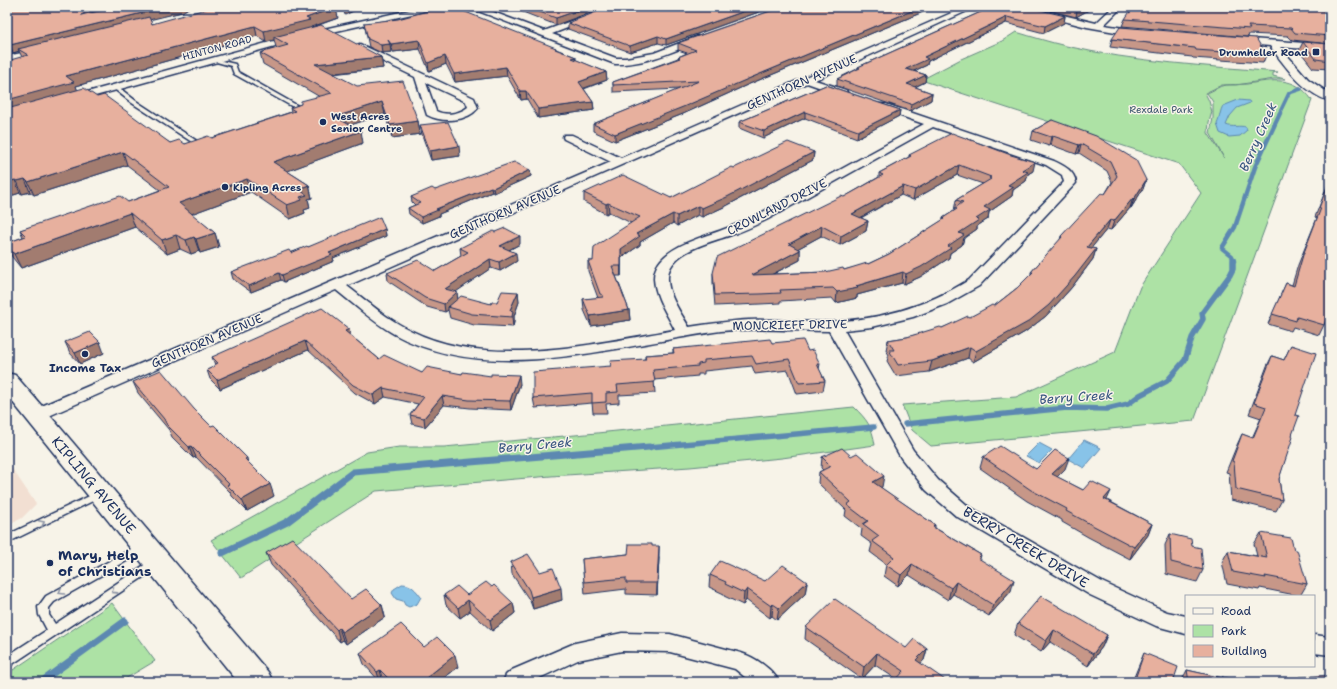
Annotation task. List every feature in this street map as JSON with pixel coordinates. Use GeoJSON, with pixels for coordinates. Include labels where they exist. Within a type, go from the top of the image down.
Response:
{"type":"FeatureCollection","features":[{"type":"Feature","properties":{"kind":"main road","name":"KIPLING AVENUE"},"geometry":{"type":"LineString","coordinates":[[7,380],[257,682]]}},
{"type":"Feature","properties":{"kind":"street","name":"HINTON ROAD"},"geometry":{"type":"LineString","coordinates":[[64,102],[324,30],[416,9],[434,7]]}},
{"type":"Feature","properties":{"kind":"street"},"geometry":{"type":"LineString","coordinates":[[472,7],[607,59],[623,62],[640,60],[706,36]]}},
{"type":"Feature","properties":{"kind":"street"},"geometry":{"type":"LineString","coordinates":[[544,34],[617,7]]}},
{"type":"Feature","properties":{"kind":"street","name":"GENTHORN AVENUE"},"geometry":{"type":"LineString","coordinates":[[36,415],[621,162],[972,7]]}},
{"type":"Feature","properties":{"kind":"street"},"geometry":{"type":"LineString","coordinates":[[1020,7],[1098,26],[1144,34]]}},
{"type":"Feature","properties":{"kind":"street"},"geometry":{"type":"LineString","coordinates":[[1098,26],[1118,7]]}},
{"type":"Feature","properties":{"kind":"street"},"geometry":{"type":"LineString","coordinates":[[324,30],[340,38]]}},
{"type":"Feature","properties":{"kind":"street"},"geometry":{"type":"LineString","coordinates":[[1228,41],[1330,48]]}},
{"type":"Feature","properties":{"kind":"street"},"geometry":{"type":"LineString","coordinates":[[354,44],[419,74],[470,100],[473,108],[470,111],[455,115],[435,116],[431,112],[419,74]]}},
{"type":"Feature","properties":{"kind":"street"},"geometry":{"type":"LineString","coordinates":[[1273,44],[1298,77],[1307,85],[1330,98]]}},
{"type":"Feature","properties":{"kind":"street"},"geometry":{"type":"LineString","coordinates":[[7,59],[51,49]]}},
{"type":"Feature","properties":{"kind":"street"},"geometry":{"type":"LineString","coordinates":[[807,80],[857,97]]}},
{"type":"Feature","properties":{"kind":"street","name":"MONCRIEFF DRIVE"},"geometry":{"type":"LineString","coordinates":[[338,285],[391,326],[412,337],[465,352],[498,356],[539,356],[583,350],[684,332],[750,324],[834,326],[870,322],[905,315],[955,296],[979,278],[1070,183],[1070,177],[1066,172],[1050,163],[872,102]]}},
{"type":"Feature","properties":{"kind":"street","name":"CROWLAND DRIVE"},"geometry":{"type":"LineString","coordinates":[[684,332],[662,287],[661,273],[668,261],[680,251],[694,244],[735,230],[770,213],[933,123]]}},
{"type":"Feature","properties":{"kind":"street"},"geometry":{"type":"LineString","coordinates":[[568,137],[621,162]]}},
{"type":"Feature","properties":{"kind":"street","name":"BERRY CREEK DRIVE"},"geometry":{"type":"LineString","coordinates":[[834,326],[891,423],[907,454],[932,485],[962,511],[1097,589],[1163,620],[1185,625]]}},
{"type":"Feature","properties":{"kind":"street"},"geometry":{"type":"LineString","coordinates":[[514,682],[520,677],[575,652],[622,642],[670,643],[741,662],[768,682]]}},
{"type":"Feature","properties":{"kind":"street"},"geometry":{"type":"LineString","coordinates":[[1315,644],[1330,646]]}},
{"type":"Feature","properties":{"kind":"lane"},"geometry":{"type":"LineString","coordinates":[[215,60],[233,65],[236,73],[304,111]]}},
{"type":"Feature","properties":{"kind":"lane"},"geometry":{"type":"LineString","coordinates":[[115,87],[134,102],[200,145]]}},
{"type":"Feature","properties":{"kind":"lane"},"geometry":{"type":"LineString","coordinates":[[7,539],[101,493]]}},
{"type":"Feature","properties":{"kind":"lane"},"geometry":{"type":"LineString","coordinates":[[7,662],[155,558]]}},
{"type":"Feature","properties":{"kind":"lane"},"geometry":{"type":"LineString","coordinates":[[53,631],[43,611],[43,607],[50,599],[155,558]]}},
{"type":"Feature","properties":{"kind":"shaded area"},"geometry":{"type":"Polygon","coordinates":[[[7,461],[36,504],[22,518],[7,526],[7,461]]]}},
{"type":"Feature","properties":{"kind":"green space","name":"Rexdale Park"},"geometry":{"type":"Polygon","coordinates":[[[1016,32],[1066,46],[1118,56],[1171,63],[1278,72],[1273,73],[1273,76],[1285,79],[1239,84],[1282,81],[1298,86],[1312,100],[1194,421],[931,446],[912,430],[902,405],[1016,397],[1115,352],[1140,287],[1201,193],[1179,164],[921,80],[961,59],[1002,41],[1016,32]],[[1225,85],[1205,93],[1212,112],[1208,133],[1224,158],[1210,133],[1213,118],[1213,102],[1207,93],[1225,85]]]}},
{"type":"Feature","properties":{"kind":"green space"},"geometry":{"type":"Polygon","coordinates":[[[854,407],[868,424],[875,445],[782,458],[690,467],[551,476],[376,491],[241,578],[211,540],[367,452],[399,447],[444,447],[597,433],[854,407]]]}},
{"type":"Feature","properties":{"kind":"green space"},"geometry":{"type":"Polygon","coordinates":[[[112,603],[155,661],[120,682],[7,682],[7,674],[112,603]]]}},
{"type":"Feature","properties":{"kind":"water"},"geometry":{"type":"Polygon","coordinates":[[[1238,100],[1249,101],[1250,103],[1237,108],[1230,116],[1226,125],[1246,127],[1247,130],[1240,136],[1229,137],[1220,133],[1217,124],[1223,106],[1238,100]]]}},
{"type":"Feature","properties":{"kind":"water"},"geometry":{"type":"Polygon","coordinates":[[[1084,440],[1101,448],[1084,468],[1068,459],[1084,440]]]}},
{"type":"Feature","properties":{"kind":"water"},"geometry":{"type":"Polygon","coordinates":[[[1039,443],[1052,450],[1039,463],[1026,456],[1039,443]]]}},
{"type":"Feature","properties":{"kind":"water"},"geometry":{"type":"Polygon","coordinates":[[[402,584],[411,586],[419,594],[421,597],[417,604],[409,607],[405,605],[403,601],[396,599],[392,593],[394,589],[402,584]]]}},
{"type":"Feature","properties":{"kind":"building"},"geometry":{"type":"Polygon","coordinates":[[[17,7],[96,7],[81,15],[117,7],[167,7],[10,45],[7,43],[7,9],[17,7]]]}},
{"type":"Feature","properties":{"kind":"building"},"geometry":{"type":"Polygon","coordinates":[[[213,7],[336,7],[306,18],[310,20],[264,31],[255,26],[66,76],[74,82],[7,100],[7,61],[28,55],[18,49],[149,17],[152,24],[213,7]]]}},
{"type":"Feature","properties":{"kind":"building"},"geometry":{"type":"Polygon","coordinates":[[[442,7],[453,7],[556,48],[555,49],[576,57],[572,58],[606,72],[579,82],[593,102],[538,109],[526,91],[520,91],[506,67],[454,74],[445,56],[428,63],[419,40],[391,44],[388,40],[390,44],[381,45],[368,39],[364,23],[398,19],[442,7]]]}},
{"type":"Feature","properties":{"kind":"building"},"geometry":{"type":"Polygon","coordinates":[[[526,7],[588,7],[556,18],[526,7]]]}},
{"type":"Feature","properties":{"kind":"building"},"geometry":{"type":"Polygon","coordinates":[[[609,7],[756,7],[666,39],[658,36],[630,46],[568,23],[609,7]]]}},
{"type":"Feature","properties":{"kind":"building"},"geometry":{"type":"Polygon","coordinates":[[[782,7],[921,7],[615,134],[593,124],[699,81],[613,85],[613,82],[680,58],[678,57],[696,50],[678,43],[782,7]]]}},
{"type":"Feature","properties":{"kind":"building"},"geometry":{"type":"Polygon","coordinates":[[[992,7],[1028,7],[1065,16],[1045,26],[1007,17],[924,57],[928,59],[906,69],[926,75],[907,84],[932,93],[911,104],[837,79],[860,68],[858,67],[992,7]]]}},
{"type":"Feature","properties":{"kind":"building"},"geometry":{"type":"Polygon","coordinates":[[[1063,7],[1084,7],[1077,10],[1063,7]]]}},
{"type":"Feature","properties":{"kind":"building"},"geometry":{"type":"Polygon","coordinates":[[[1133,7],[1330,7],[1330,36],[1295,33],[1291,28],[1248,26],[1250,29],[1125,19],[1133,7]]]}},
{"type":"Feature","properties":{"kind":"building"},"geometry":{"type":"Polygon","coordinates":[[[321,25],[381,57],[315,64],[357,86],[403,81],[418,121],[390,125],[382,102],[335,117],[361,131],[273,162],[309,185],[298,189],[307,195],[300,197],[302,200],[287,205],[247,179],[179,203],[215,233],[196,239],[194,237],[186,240],[176,235],[162,240],[130,213],[14,254],[7,245],[7,243],[26,236],[20,230],[120,196],[128,202],[169,187],[123,152],[28,182],[25,179],[7,182],[7,109],[84,88],[97,97],[104,95],[170,143],[179,140],[185,144],[208,136],[212,138],[295,111],[290,108],[301,104],[301,101],[332,93],[260,53],[288,45],[274,37],[321,25]]]}},
{"type":"Feature","properties":{"kind":"building"},"geometry":{"type":"Polygon","coordinates":[[[1120,27],[1256,38],[1266,55],[1196,50],[1195,48],[1112,39],[1120,27]]]}},
{"type":"Feature","properties":{"kind":"building"},"geometry":{"type":"Polygon","coordinates":[[[1303,42],[1330,44],[1330,61],[1316,59],[1303,42]]]}},
{"type":"Feature","properties":{"kind":"building"},"geometry":{"type":"Polygon","coordinates":[[[826,85],[900,110],[858,131],[805,112],[764,131],[739,122],[826,85]]]}},
{"type":"Feature","properties":{"kind":"building"},"geometry":{"type":"Polygon","coordinates":[[[1052,120],[1096,136],[1136,160],[1146,180],[1134,199],[1133,198],[1114,221],[1110,220],[1087,247],[1096,249],[1075,276],[1049,305],[1028,322],[976,351],[970,347],[932,361],[898,365],[889,350],[894,350],[888,340],[907,337],[940,327],[942,328],[968,316],[970,317],[992,305],[994,306],[1017,288],[1033,272],[1031,272],[1062,237],[1061,236],[1101,193],[1105,194],[1117,176],[1110,161],[1081,144],[1079,145],[1033,131],[1052,120]]]}},
{"type":"Feature","properties":{"kind":"building"},"geometry":{"type":"Polygon","coordinates":[[[448,122],[459,146],[430,151],[420,125],[448,122]]]}},
{"type":"Feature","properties":{"kind":"building"},"geometry":{"type":"Polygon","coordinates":[[[952,133],[1011,155],[1035,162],[1022,170],[1028,172],[1008,185],[1014,187],[984,207],[990,210],[976,219],[979,220],[959,233],[964,235],[948,246],[951,248],[921,267],[906,274],[903,272],[856,286],[858,288],[837,292],[833,288],[780,290],[781,293],[715,295],[713,273],[717,257],[841,196],[844,197],[883,175],[879,173],[911,156],[909,155],[952,133]],[[959,165],[915,190],[903,186],[852,214],[868,221],[841,236],[822,226],[789,244],[800,250],[752,275],[825,272],[843,268],[844,270],[867,263],[868,264],[889,254],[944,219],[943,218],[957,209],[955,208],[963,202],[956,200],[991,179],[989,178],[991,177],[959,165]]]}},
{"type":"Feature","properties":{"kind":"building"},"geometry":{"type":"Polygon","coordinates":[[[788,142],[814,152],[727,197],[702,208],[698,206],[677,216],[673,214],[636,234],[640,236],[621,249],[621,266],[612,266],[629,310],[590,316],[583,299],[603,297],[603,295],[600,294],[588,261],[593,261],[594,247],[640,217],[608,203],[606,204],[584,193],[623,175],[671,198],[732,167],[734,168],[788,142]]]}},
{"type":"Feature","properties":{"kind":"building"},"geometry":{"type":"Polygon","coordinates":[[[514,162],[530,170],[493,188],[491,187],[436,209],[438,210],[421,217],[408,208],[420,203],[411,197],[432,188],[435,190],[514,162]]]}},
{"type":"Feature","properties":{"kind":"building"},"geometry":{"type":"Polygon","coordinates":[[[1330,179],[1330,308],[1324,325],[1297,317],[1296,321],[1272,314],[1286,283],[1294,286],[1303,255],[1321,208],[1319,208],[1330,179]]]}},
{"type":"Feature","properties":{"kind":"building"},"geometry":{"type":"Polygon","coordinates":[[[380,217],[385,229],[329,253],[332,255],[282,275],[279,273],[249,286],[231,272],[289,250],[291,253],[307,246],[308,247],[380,217]]]}},
{"type":"Feature","properties":{"kind":"building"},"geometry":{"type":"Polygon","coordinates":[[[505,228],[520,236],[500,246],[516,253],[499,262],[490,259],[445,289],[457,292],[444,304],[425,298],[387,273],[418,260],[435,271],[468,252],[460,248],[493,231],[495,232],[505,228]]]}},
{"type":"Feature","properties":{"kind":"building"},"geometry":{"type":"Polygon","coordinates":[[[502,291],[518,292],[510,310],[513,311],[512,317],[472,314],[448,307],[461,296],[491,304],[492,302],[497,302],[502,291]]]}},
{"type":"Feature","properties":{"kind":"building"},"geometry":{"type":"Polygon","coordinates":[[[322,308],[349,329],[345,331],[379,359],[384,355],[422,373],[427,367],[462,374],[463,372],[491,376],[491,374],[519,375],[510,401],[469,400],[442,396],[424,418],[410,415],[424,397],[383,388],[373,395],[353,385],[305,341],[217,380],[207,370],[218,363],[212,357],[322,308]]]}},
{"type":"Feature","properties":{"kind":"building"},"geometry":{"type":"Polygon","coordinates":[[[90,332],[100,342],[75,353],[65,342],[90,332]]]}},
{"type":"Feature","properties":{"kind":"building"},"geometry":{"type":"Polygon","coordinates":[[[770,339],[772,343],[803,340],[808,351],[813,350],[820,364],[817,364],[825,381],[799,383],[789,359],[756,364],[752,356],[704,360],[704,363],[698,364],[698,366],[653,370],[655,382],[617,385],[618,392],[606,393],[606,402],[592,403],[592,393],[533,398],[533,372],[611,366],[610,361],[646,359],[645,355],[674,353],[673,349],[770,339]]]}},
{"type":"Feature","properties":{"kind":"building"},"geometry":{"type":"Polygon","coordinates":[[[1291,345],[1316,353],[1295,415],[1299,416],[1279,479],[1282,500],[1236,489],[1234,462],[1232,461],[1242,434],[1253,438],[1266,407],[1254,403],[1272,356],[1284,360],[1291,345]]]}},
{"type":"Feature","properties":{"kind":"building"},"geometry":{"type":"Polygon","coordinates":[[[161,370],[194,409],[211,426],[214,425],[247,458],[245,459],[270,484],[242,500],[227,485],[229,484],[191,446],[189,447],[167,425],[164,419],[133,382],[161,370]]]}},
{"type":"Feature","properties":{"kind":"building"},"geometry":{"type":"Polygon","coordinates":[[[1000,446],[1036,469],[1055,450],[1069,458],[1052,474],[1083,490],[1091,481],[1111,491],[1104,499],[1152,524],[1134,547],[1066,511],[1067,509],[1031,490],[983,457],[1000,446]]]}},
{"type":"Feature","properties":{"kind":"building"},"geometry":{"type":"Polygon","coordinates":[[[842,448],[851,456],[857,453],[884,476],[873,482],[935,525],[933,527],[981,555],[978,558],[1014,580],[993,605],[956,582],[951,588],[912,564],[901,575],[886,565],[894,557],[872,541],[879,536],[863,524],[868,521],[847,505],[851,502],[819,472],[831,466],[822,457],[842,448]]]}},
{"type":"Feature","properties":{"kind":"building"},"geometry":{"type":"Polygon","coordinates":[[[1261,533],[1291,538],[1294,550],[1297,550],[1307,584],[1233,572],[1228,551],[1267,558],[1261,533]]]}},
{"type":"Feature","properties":{"kind":"building"},"geometry":{"type":"Polygon","coordinates":[[[1170,534],[1191,539],[1192,546],[1201,548],[1203,570],[1171,562],[1170,534]]]}},
{"type":"Feature","properties":{"kind":"building"},"geometry":{"type":"Polygon","coordinates":[[[292,538],[351,599],[366,589],[382,605],[342,632],[339,628],[337,630],[266,553],[292,538]]]}},
{"type":"Feature","properties":{"kind":"building"},"geometry":{"type":"Polygon","coordinates":[[[629,544],[652,544],[652,546],[659,546],[657,583],[626,583],[626,578],[584,582],[582,559],[628,554],[629,544]]]}},
{"type":"Feature","properties":{"kind":"building"},"geometry":{"type":"Polygon","coordinates":[[[528,554],[540,572],[553,568],[561,588],[531,597],[529,590],[511,562],[528,554]]]}},
{"type":"Feature","properties":{"kind":"building"},"geometry":{"type":"Polygon","coordinates":[[[720,561],[765,581],[783,565],[807,582],[779,608],[773,604],[771,606],[747,589],[744,593],[725,584],[726,582],[710,575],[720,561]]]}},
{"type":"Feature","properties":{"kind":"building"},"geometry":{"type":"Polygon","coordinates":[[[486,582],[492,587],[494,585],[513,603],[490,620],[468,600],[458,608],[444,595],[457,586],[467,595],[486,582]]]}},
{"type":"Feature","properties":{"kind":"building"},"geometry":{"type":"Polygon","coordinates":[[[1041,596],[1107,635],[1093,654],[1054,630],[1046,641],[1018,623],[1041,596]]]}},
{"type":"Feature","properties":{"kind":"building"},"geometry":{"type":"Polygon","coordinates":[[[835,599],[906,648],[914,639],[927,649],[916,660],[948,682],[894,682],[904,671],[877,653],[864,667],[806,627],[835,599]]]}},
{"type":"Feature","properties":{"kind":"building"},"geometry":{"type":"Polygon","coordinates":[[[401,624],[424,647],[437,637],[455,655],[426,678],[429,681],[428,682],[392,682],[380,670],[377,672],[360,653],[401,624]]]}},
{"type":"Feature","properties":{"kind":"building"},"geometry":{"type":"Polygon","coordinates":[[[1144,653],[1178,667],[1173,682],[1134,682],[1144,653]]]}},
{"type":"Feature","properties":{"kind":"building"},"geometry":{"type":"Polygon","coordinates":[[[1187,670],[1223,678],[1222,677],[1245,682],[1189,682],[1187,670]]]}},
{"type":"Feature","properties":{"kind":"building"},"geometry":{"type":"Polygon","coordinates":[[[1330,675],[1330,682],[1304,682],[1300,677],[1330,675]]]}},
{"type":"Feature","properties":{"kind":"waterway","name":"Berry Creek"},"geometry":{"type":"LineString","coordinates":[[1279,114],[1289,93],[1301,89]]}},
{"type":"Feature","properties":{"kind":"waterway","name":"Berry Creek"},"geometry":{"type":"LineString","coordinates":[[1234,261],[1232,256],[1222,248],[1235,227],[1255,167],[1280,113]]}},
{"type":"Feature","properties":{"kind":"waterway","name":"Berry Creek"},"geometry":{"type":"LineString","coordinates":[[905,424],[1067,408],[1107,409],[1128,404],[1140,395],[1167,381],[1185,360],[1192,338],[1203,319],[1202,313],[1230,275],[1233,269],[1233,260]]}},
{"type":"Feature","properties":{"kind":"waterway","name":"Berry Creek"},"geometry":{"type":"LineString","coordinates":[[638,448],[874,427]]}},
{"type":"Feature","properties":{"kind":"waterway","name":"Berry Creek"},"geometry":{"type":"LineString","coordinates":[[222,553],[287,522],[353,472],[649,447]]}},
{"type":"Feature","properties":{"kind":"waterway","name":"Berry Creek"},"geometry":{"type":"LineString","coordinates":[[41,682],[125,621]]}},
{"type":"Feature","properties":{"kind":"place","name":"Drumheller Road"},"geometry":{"type":"Point","coordinates":[1316,52]}},
{"type":"Feature","properties":{"kind":"place","name":"West Acres Senior Centre"},"geometry":{"type":"Point","coordinates":[323,122]}},
{"type":"Feature","properties":{"kind":"place","name":"Kipling Acres"},"geometry":{"type":"Point","coordinates":[225,187]}},
{"type":"Feature","properties":{"kind":"place","name":"Income Tax"},"geometry":{"type":"Point","coordinates":[85,354]}},
{"type":"Feature","properties":{"kind":"place","name":"Mary, Help of Christians"},"geometry":{"type":"Point","coordinates":[50,563]}}]}
